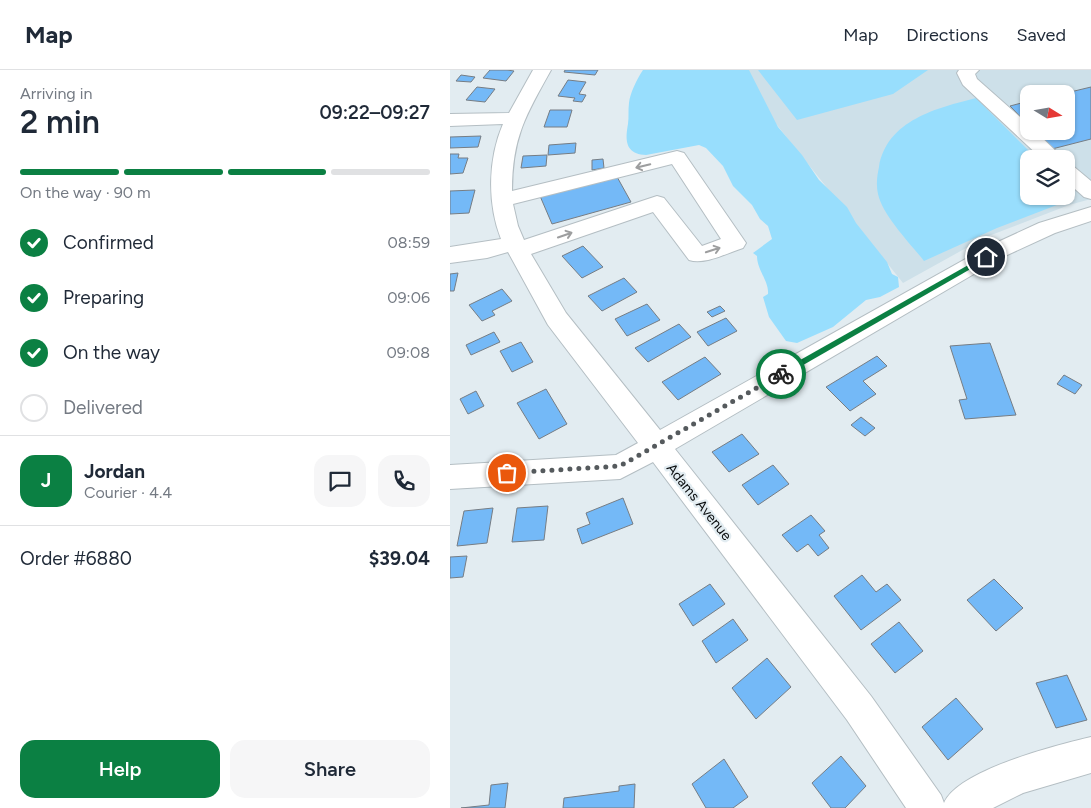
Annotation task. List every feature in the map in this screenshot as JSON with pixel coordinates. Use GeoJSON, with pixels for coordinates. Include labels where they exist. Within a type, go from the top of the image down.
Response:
{"type":"FeatureCollection","features":[{"type":"Feature","properties":{"kind":"street","name":"Adams Avenue"},"geometry":{"type":"LineString","coordinates":[[542,70],[515,118],[508,135],[502,170],[502,200],[507,226],[516,246],[557,318],[830,669],[928,808]]}},
{"type":"Feature","properties":{"kind":"street"},"geometry":{"type":"LineString","coordinates":[[970,70],[966,73],[969,81],[1044,150]]}},
{"type":"Feature","properties":{"kind":"street"},"geometry":{"type":"LineString","coordinates":[[450,120],[515,118]]}},
{"type":"Feature","properties":{"kind":"street"},"geometry":{"type":"LineString","coordinates":[[450,254],[516,246],[658,203],[697,255],[735,243],[677,157],[502,200]]}},
{"type":"Feature","properties":{"kind":"street"},"geometry":{"type":"LineString","coordinates":[[450,477],[620,466],[995,252],[1047,228],[1091,214]]}},
{"type":"Feature","properties":{"kind":"street"},"geometry":{"type":"LineString","coordinates":[[961,808],[985,790],[1016,777],[1091,755]]}},
{"type":"Feature","properties":{"kind":"shaded area"},"geometry":{"type":"Polygon","coordinates":[[[643,70],[749,70],[778,127],[802,155],[819,180],[847,207],[856,223],[887,262],[892,274],[898,277],[899,287],[880,297],[866,300],[833,327],[797,343],[786,341],[769,317],[763,297],[768,294],[767,285],[757,256],[753,253],[772,239],[768,226],[760,219],[752,205],[733,186],[723,166],[706,148],[699,145],[646,155],[639,154],[630,149],[627,135],[630,99],[634,86],[643,70]]]}},
{"type":"Feature","properties":{"kind":"shaded area"},"geometry":{"type":"Polygon","coordinates":[[[733,70],[1091,70],[1091,199],[1075,203],[1075,150],[1020,150],[1020,205],[1069,205],[986,237],[903,283],[733,70]]]}},
{"type":"Feature","properties":{"kind":"shaded area"},"geometry":{"type":"Polygon","coordinates":[[[758,70],[928,70],[893,94],[797,120],[758,70]]]}},
{"type":"Feature","properties":{"kind":"shaded area"},"geometry":{"type":"Polygon","coordinates":[[[976,98],[1028,150],[1020,150],[1020,205],[1057,205],[997,228],[924,261],[885,211],[877,191],[877,180],[884,151],[892,138],[903,127],[916,119],[946,106],[976,98]]]}},
{"type":"Feature","properties":{"kind":"building"},"geometry":{"type":"Polygon","coordinates":[[[490,70],[514,71],[506,81],[483,78],[490,70]]]}},
{"type":"Feature","properties":{"kind":"building"},"geometry":{"type":"Polygon","coordinates":[[[565,70],[598,70],[595,75],[564,72],[565,70]]]}},
{"type":"Feature","properties":{"kind":"building"},"geometry":{"type":"Polygon","coordinates":[[[461,75],[475,77],[471,82],[456,81],[461,75]]]}},
{"type":"Feature","properties":{"kind":"building"},"geometry":{"type":"Polygon","coordinates":[[[568,80],[586,82],[579,94],[586,95],[582,102],[573,101],[575,98],[558,96],[568,80]]]}},
{"type":"Feature","properties":{"kind":"building"},"geometry":{"type":"Polygon","coordinates":[[[477,87],[495,89],[485,102],[466,100],[477,87]]]}},
{"type":"Feature","properties":{"kind":"building"},"geometry":{"type":"Polygon","coordinates":[[[1091,87],[1091,139],[1052,149],[1044,140],[1075,140],[1075,91],[1091,87]]]}},
{"type":"Feature","properties":{"kind":"building"},"geometry":{"type":"Polygon","coordinates":[[[1020,103],[1020,116],[1010,106],[1020,103]]]}},
{"type":"Feature","properties":{"kind":"building"},"geometry":{"type":"Polygon","coordinates":[[[550,110],[572,110],[567,127],[544,127],[550,110]]]}},
{"type":"Feature","properties":{"kind":"building"},"geometry":{"type":"Polygon","coordinates":[[[481,136],[478,147],[450,148],[450,137],[481,136]]]}},
{"type":"Feature","properties":{"kind":"building"},"geometry":{"type":"Polygon","coordinates":[[[576,143],[575,153],[548,155],[549,145],[576,143]]]}},
{"type":"Feature","properties":{"kind":"building"},"geometry":{"type":"Polygon","coordinates":[[[450,154],[459,154],[458,158],[468,158],[463,173],[450,174],[450,154]]]}},
{"type":"Feature","properties":{"kind":"building"},"geometry":{"type":"Polygon","coordinates":[[[547,155],[546,166],[521,168],[523,156],[547,155]]]}},
{"type":"Feature","properties":{"kind":"building"},"geometry":{"type":"Polygon","coordinates":[[[603,159],[604,168],[592,170],[592,160],[603,159]]]}},
{"type":"Feature","properties":{"kind":"building"},"geometry":{"type":"Polygon","coordinates":[[[616,175],[631,202],[552,224],[540,196],[616,175]]]}},
{"type":"Feature","properties":{"kind":"building"},"geometry":{"type":"Polygon","coordinates":[[[475,190],[469,213],[450,214],[450,191],[475,190]]]}},
{"type":"Feature","properties":{"kind":"building"},"geometry":{"type":"Polygon","coordinates":[[[583,246],[603,267],[582,278],[562,256],[583,246]]]}},
{"type":"Feature","properties":{"kind":"building"},"geometry":{"type":"Polygon","coordinates":[[[458,273],[454,291],[450,291],[450,274],[458,273]]]}},
{"type":"Feature","properties":{"kind":"building"},"geometry":{"type":"Polygon","coordinates":[[[624,278],[637,292],[602,311],[588,296],[624,278]]]}},
{"type":"Feature","properties":{"kind":"building"},"geometry":{"type":"Polygon","coordinates":[[[502,289],[512,301],[492,311],[495,315],[482,321],[469,305],[502,289]]]}},
{"type":"Feature","properties":{"kind":"building"},"geometry":{"type":"Polygon","coordinates":[[[647,304],[660,320],[627,336],[615,319],[647,304]]]}},
{"type":"Feature","properties":{"kind":"building"},"geometry":{"type":"Polygon","coordinates":[[[720,306],[725,311],[712,317],[707,312],[720,306]]]}},
{"type":"Feature","properties":{"kind":"building"},"geometry":{"type":"Polygon","coordinates":[[[726,318],[737,331],[708,346],[697,332],[726,318]]]}},
{"type":"Feature","properties":{"kind":"building"},"geometry":{"type":"Polygon","coordinates":[[[679,324],[691,337],[648,362],[635,348],[679,324]]]}},
{"type":"Feature","properties":{"kind":"building"},"geometry":{"type":"Polygon","coordinates":[[[494,332],[500,342],[471,355],[466,345],[494,332]]]}},
{"type":"Feature","properties":{"kind":"building"},"geometry":{"type":"Polygon","coordinates":[[[521,342],[533,362],[512,372],[500,351],[521,342]]]}},
{"type":"Feature","properties":{"kind":"building"},"geometry":{"type":"Polygon","coordinates":[[[990,343],[1016,415],[965,419],[959,400],[967,399],[950,346],[990,343]]]}},
{"type":"Feature","properties":{"kind":"building"},"geometry":{"type":"Polygon","coordinates":[[[877,356],[887,366],[863,381],[876,394],[850,411],[826,387],[877,356]]]}},
{"type":"Feature","properties":{"kind":"building"},"geometry":{"type":"Polygon","coordinates":[[[705,357],[721,374],[678,400],[662,382],[705,357]]]}},
{"type":"Feature","properties":{"kind":"building"},"geometry":{"type":"Polygon","coordinates":[[[1064,375],[1082,385],[1075,394],[1057,384],[1064,375]]]}},
{"type":"Feature","properties":{"kind":"building"},"geometry":{"type":"Polygon","coordinates":[[[546,389],[567,424],[539,439],[517,403],[546,389]]]}},
{"type":"Feature","properties":{"kind":"building"},"geometry":{"type":"Polygon","coordinates":[[[476,391],[484,406],[468,414],[460,399],[476,391]]]}},
{"type":"Feature","properties":{"kind":"building"},"geometry":{"type":"Polygon","coordinates":[[[861,417],[875,428],[865,436],[851,425],[861,417]]]}},
{"type":"Feature","properties":{"kind":"building"},"geometry":{"type":"Polygon","coordinates":[[[742,434],[759,454],[729,472],[712,452],[742,434]]]}},
{"type":"Feature","properties":{"kind":"building"},"geometry":{"type":"Polygon","coordinates":[[[773,465],[789,484],[758,505],[742,485],[773,465]]]}},
{"type":"Feature","properties":{"kind":"building"},"geometry":{"type":"Polygon","coordinates":[[[623,498],[633,524],[582,544],[577,529],[590,524],[586,513],[623,498]]]}},
{"type":"Feature","properties":{"kind":"building"},"geometry":{"type":"Polygon","coordinates":[[[548,506],[544,540],[512,542],[517,508],[548,506]]]}},
{"type":"Feature","properties":{"kind":"building"},"geometry":{"type":"Polygon","coordinates":[[[493,508],[487,543],[457,546],[464,511],[493,508]]]}},
{"type":"Feature","properties":{"kind":"building"},"geometry":{"type":"Polygon","coordinates":[[[811,515],[825,531],[819,535],[829,548],[818,556],[808,544],[797,552],[782,535],[811,515]]]}},
{"type":"Feature","properties":{"kind":"building"},"geometry":{"type":"Polygon","coordinates":[[[467,556],[463,577],[450,578],[450,557],[467,556]]]}},
{"type":"Feature","properties":{"kind":"building"},"geometry":{"type":"Polygon","coordinates":[[[862,575],[876,592],[887,584],[901,600],[861,630],[834,596],[862,575]]]}},
{"type":"Feature","properties":{"kind":"building"},"geometry":{"type":"Polygon","coordinates":[[[994,579],[1023,608],[996,631],[967,600],[994,579]]]}},
{"type":"Feature","properties":{"kind":"building"},"geometry":{"type":"Polygon","coordinates":[[[710,584],[725,604],[693,626],[679,604],[710,584]]]}},
{"type":"Feature","properties":{"kind":"building"},"geometry":{"type":"Polygon","coordinates":[[[733,619],[748,640],[716,663],[702,641],[733,619]]]}},
{"type":"Feature","properties":{"kind":"building"},"geometry":{"type":"Polygon","coordinates":[[[899,622],[923,651],[895,673],[871,644],[899,622]]]}},
{"type":"Feature","properties":{"kind":"building"},"geometry":{"type":"Polygon","coordinates":[[[767,658],[791,687],[756,719],[732,688],[767,658]]]}},
{"type":"Feature","properties":{"kind":"building"},"geometry":{"type":"Polygon","coordinates":[[[1067,675],[1087,720],[1056,728],[1036,683],[1067,675]]]}},
{"type":"Feature","properties":{"kind":"building"},"geometry":{"type":"Polygon","coordinates":[[[956,698],[983,729],[948,760],[922,727],[956,698]]]}},
{"type":"Feature","properties":{"kind":"building"},"geometry":{"type":"Polygon","coordinates":[[[841,756],[866,786],[845,808],[831,808],[812,783],[841,756]]]}},
{"type":"Feature","properties":{"kind":"building"},"geometry":{"type":"Polygon","coordinates":[[[724,759],[748,797],[733,808],[706,808],[692,784],[724,759]]]}},
{"type":"Feature","properties":{"kind":"building"},"geometry":{"type":"Polygon","coordinates":[[[508,783],[505,808],[461,808],[489,805],[491,785],[508,783]]]}},
{"type":"Feature","properties":{"kind":"building"},"geometry":{"type":"Polygon","coordinates":[[[635,784],[634,808],[563,808],[564,798],[619,791],[619,786],[635,784]]]}},
{"type":"Feature","properties":{"kind":"way so far"},"geometry":{"type":"LineString","coordinates":[[507,473],[620,466],[781,374]]}},
{"type":"Feature","properties":{"kind":"route"},"geometry":{"type":"LineString","coordinates":[[781,374],[986,257]]}}]}
